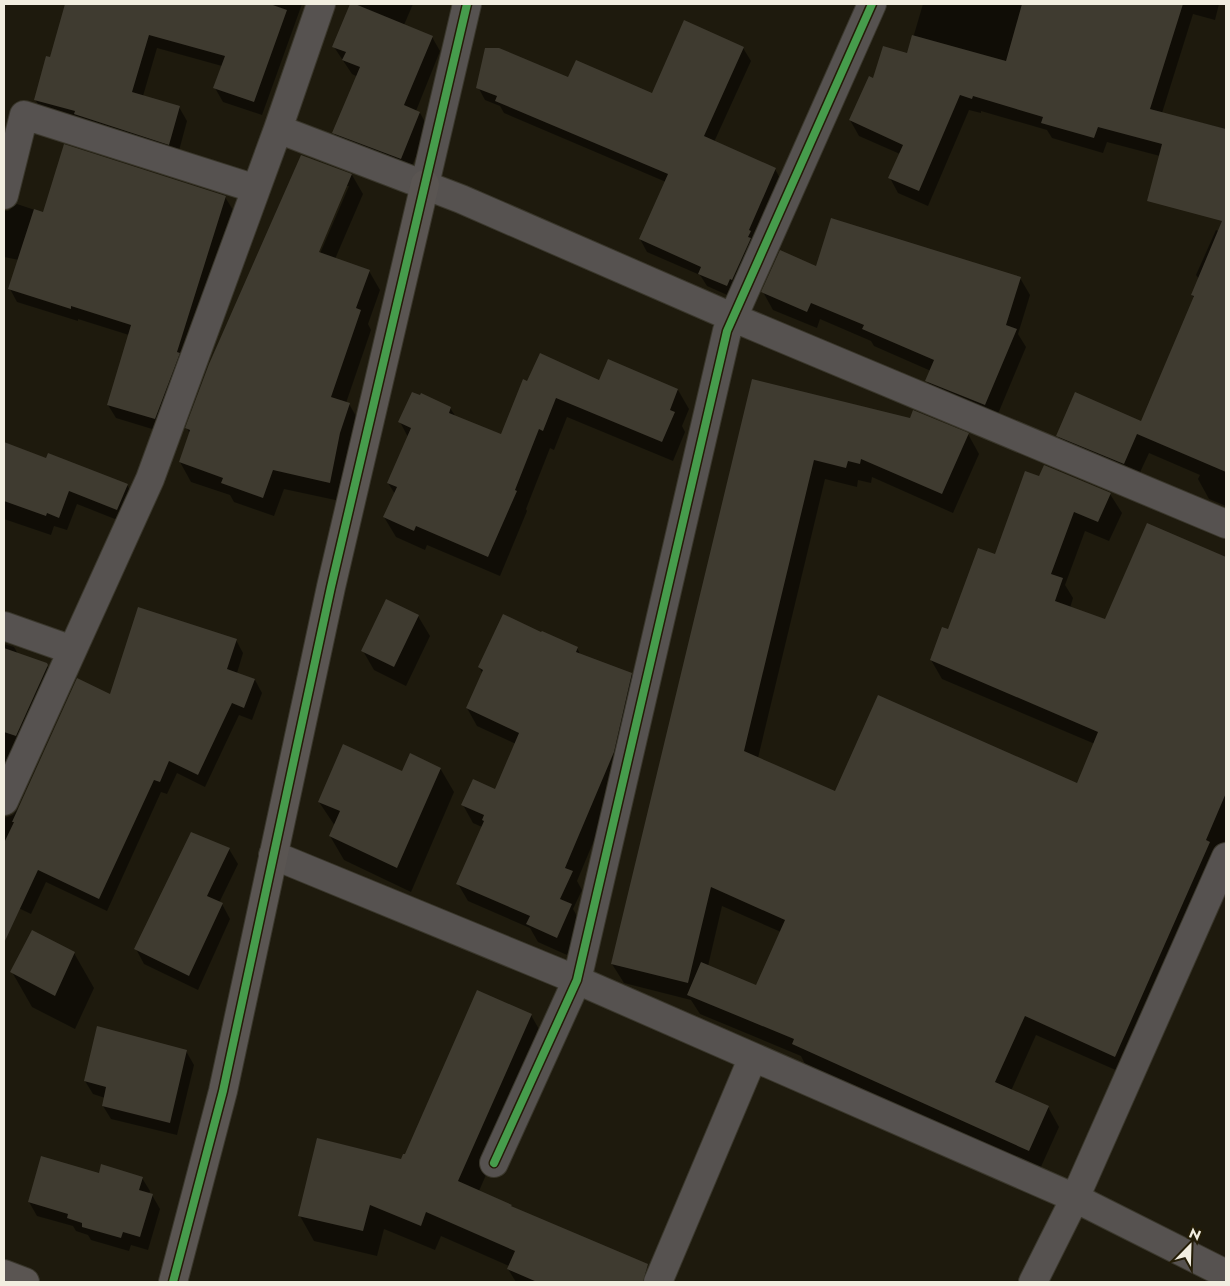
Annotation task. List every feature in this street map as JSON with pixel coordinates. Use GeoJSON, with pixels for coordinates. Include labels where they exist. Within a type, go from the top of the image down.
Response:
{"type":"FeatureCollection","features":[{"type":"Feature","properties":{"kind":"street"},"geometry":{"type":"LineString","coordinates":[[4,802],[150,479],[278,129],[321,4]]}},
{"type":"Feature","properties":{"kind":"street"},"geometry":{"type":"LineString","coordinates":[[173,1282],[222,1091],[331,587],[467,4]]}},
{"type":"Feature","properties":{"kind":"street"},"geometry":{"type":"LineString","coordinates":[[494,1164],[577,980],[727,331],[872,4]]}},
{"type":"Feature","properties":{"kind":"street"},"geometry":{"type":"LineString","coordinates":[[4,195],[14,112],[256,189]]}},
{"type":"Feature","properties":{"kind":"street"},"geometry":{"type":"LineString","coordinates":[[278,129],[425,184],[734,318],[1226,524]]}},
{"type":"Feature","properties":{"kind":"street"},"geometry":{"type":"LineString","coordinates":[[4,626],[72,650]]}},
{"type":"Feature","properties":{"kind":"street"},"geometry":{"type":"LineString","coordinates":[[273,855],[577,980],[1075,1198],[1226,1274]]}},
{"type":"Feature","properties":{"kind":"street"},"geometry":{"type":"LineString","coordinates":[[1033,1282],[1075,1198],[1226,857]]}},
{"type":"Feature","properties":{"kind":"street"},"geometry":{"type":"LineString","coordinates":[[658,1282],[753,1057]]}},
{"type":"Feature","properties":{"kind":"street"},"geometry":{"type":"LineString","coordinates":[[4,1274],[25,1282]]}},
{"type":"Feature","properties":{"kind":"building"},"geometry":{"type":"Polygon","coordinates":[[[65,4],[270,4],[287,10],[254,102],[213,88],[225,56],[149,35],[132,92],[180,106],[169,145],[74,114],[75,111],[34,100],[46,56],[50,57],[65,4]]]}},
{"type":"Feature","properties":{"kind":"building"},"geometry":{"type":"Polygon","coordinates":[[[350,4],[355,4],[433,36],[404,105],[420,112],[401,159],[332,133],[360,67],[342,60],[346,52],[332,47],[350,4]]]}},
{"type":"Feature","properties":{"kind":"building"},"geometry":{"type":"Polygon","coordinates":[[[1022,4],[1183,4],[1150,109],[1226,129],[1226,472],[1137,434],[1124,464],[1056,436],[1075,392],[1141,421],[1194,296],[1191,295],[1222,221],[1147,201],[1162,144],[1098,127],[1094,138],[1041,123],[1043,117],[973,96],[972,99],[960,95],[919,191],[888,178],[903,145],[849,120],[869,76],[873,78],[883,46],[907,53],[912,35],[1006,61],[1022,4]]]}},
{"type":"Feature","properties":{"kind":"building"},"geometry":{"type":"Polygon","coordinates":[[[684,20],[744,47],[704,136],[776,168],[749,230],[751,231],[748,237],[751,238],[732,280],[730,279],[727,286],[698,274],[701,267],[639,239],[668,174],[495,101],[497,96],[476,88],[485,48],[499,48],[568,77],[576,60],[652,93],[684,20]]]}},
{"type":"Feature","properties":{"kind":"building"},"geometry":{"type":"Polygon","coordinates":[[[64,144],[226,196],[177,352],[180,353],[155,419],[107,405],[131,325],[8,289],[34,209],[43,212],[64,144]]]}},
{"type":"Feature","properties":{"kind":"building"},"geometry":{"type":"Polygon","coordinates":[[[301,155],[352,174],[319,252],[370,270],[356,308],[361,310],[331,397],[350,403],[340,433],[330,483],[273,470],[263,498],[221,483],[223,478],[179,462],[190,430],[185,428],[209,364],[301,155]]]}},
{"type":"Feature","properties":{"kind":"building"},"geometry":{"type":"Polygon","coordinates":[[[831,218],[1021,277],[1006,325],[1017,329],[985,405],[925,381],[934,360],[862,329],[864,325],[811,303],[807,312],[761,292],[780,250],[816,266],[831,218]]]}},
{"type":"Feature","properties":{"kind":"building"},"geometry":{"type":"Polygon","coordinates":[[[540,353],[599,380],[608,359],[678,389],[670,410],[675,412],[662,442],[556,398],[543,431],[539,429],[515,490],[517,491],[488,557],[416,526],[414,531],[383,517],[397,487],[387,483],[411,428],[398,422],[412,392],[420,395],[421,393],[451,407],[449,413],[501,434],[523,379],[527,381],[540,353]]]}},
{"type":"Feature","properties":{"kind":"building"},"geometry":{"type":"Polygon","coordinates":[[[752,379],[910,418],[913,410],[969,433],[942,494],[861,459],[860,464],[848,461],[846,468],[814,460],[744,751],[835,791],[878,695],[1077,783],[1098,732],[930,660],[942,627],[948,629],[978,548],[995,554],[1025,471],[1039,476],[1044,465],[1111,493],[1098,522],[1074,512],[1051,574],[1063,578],[1055,601],[1105,619],[1147,523],[1226,557],[1226,793],[1206,840],[1210,842],[1115,1057],[1025,1016],[995,1082],[1049,1106],[1029,1151],[792,1044],[794,1039],[687,995],[701,962],[756,985],[785,920],[711,887],[688,983],[611,964],[752,379]]]}},
{"type":"Feature","properties":{"kind":"building"},"geometry":{"type":"Polygon","coordinates":[[[4,442],[46,458],[48,453],[128,484],[117,510],[69,491],[59,518],[47,513],[46,516],[4,501],[4,442]]]}},
{"type":"Feature","properties":{"kind":"building"},"geometry":{"type":"Polygon","coordinates":[[[386,599],[419,615],[394,667],[361,651],[386,599]]]}},
{"type":"Feature","properties":{"kind":"building"},"geometry":{"type":"Polygon","coordinates":[[[138,607],[237,639],[227,669],[255,679],[244,708],[232,703],[198,775],[169,761],[160,782],[154,780],[99,899],[38,870],[4,943],[4,843],[14,822],[12,822],[77,678],[110,694],[138,607]]]}},
{"type":"Feature","properties":{"kind":"building"},"geometry":{"type":"Polygon","coordinates":[[[503,614],[578,647],[576,652],[632,673],[614,752],[565,868],[573,871],[560,899],[572,904],[557,938],[526,924],[530,916],[456,884],[484,821],[482,820],[484,815],[461,805],[473,779],[495,789],[519,733],[466,708],[483,670],[478,667],[503,614]]]}},
{"type":"Feature","properties":{"kind":"building"},"geometry":{"type":"Polygon","coordinates":[[[4,648],[47,663],[48,665],[16,736],[4,732],[4,648]]]}},
{"type":"Feature","properties":{"kind":"building"},"geometry":{"type":"Polygon","coordinates":[[[343,744],[402,771],[410,753],[441,768],[397,868],[329,836],[340,811],[318,802],[343,744]]]}},
{"type":"Feature","properties":{"kind":"building"},"geometry":{"type":"Polygon","coordinates":[[[191,832],[230,848],[207,896],[223,903],[189,976],[134,949],[191,832]]]}},
{"type":"Feature","properties":{"kind":"building"},"geometry":{"type":"Polygon","coordinates":[[[32,930],[75,952],[55,996],[10,972],[32,930]]]}},
{"type":"Feature","properties":{"kind":"building"},"geometry":{"type":"Polygon","coordinates":[[[477,990],[532,1014],[458,1181],[511,1206],[648,1264],[643,1282],[537,1282],[507,1269],[515,1251],[426,1212],[421,1226],[370,1205],[363,1231],[298,1216],[317,1138],[401,1159],[403,1154],[405,1154],[477,990]]]}},
{"type":"Feature","properties":{"kind":"building"},"geometry":{"type":"Polygon","coordinates":[[[97,1026],[187,1050],[170,1123],[102,1106],[106,1087],[84,1081],[97,1026]]]}},
{"type":"Feature","properties":{"kind":"building"},"geometry":{"type":"Polygon","coordinates":[[[41,1156],[99,1173],[101,1164],[143,1177],[139,1190],[153,1194],[140,1237],[123,1232],[121,1238],[82,1227],[82,1223],[67,1218],[68,1214],[28,1202],[41,1156]]]}},
{"type":"Feature","properties":{"kind":"cycle path"},"geometry":{"type":"LineString","coordinates":[[173,1282],[223,1091],[331,587],[467,4]]}},
{"type":"Feature","properties":{"kind":"cycle path"},"geometry":{"type":"LineString","coordinates":[[494,1163],[577,980],[727,331],[872,4]]}}]}
